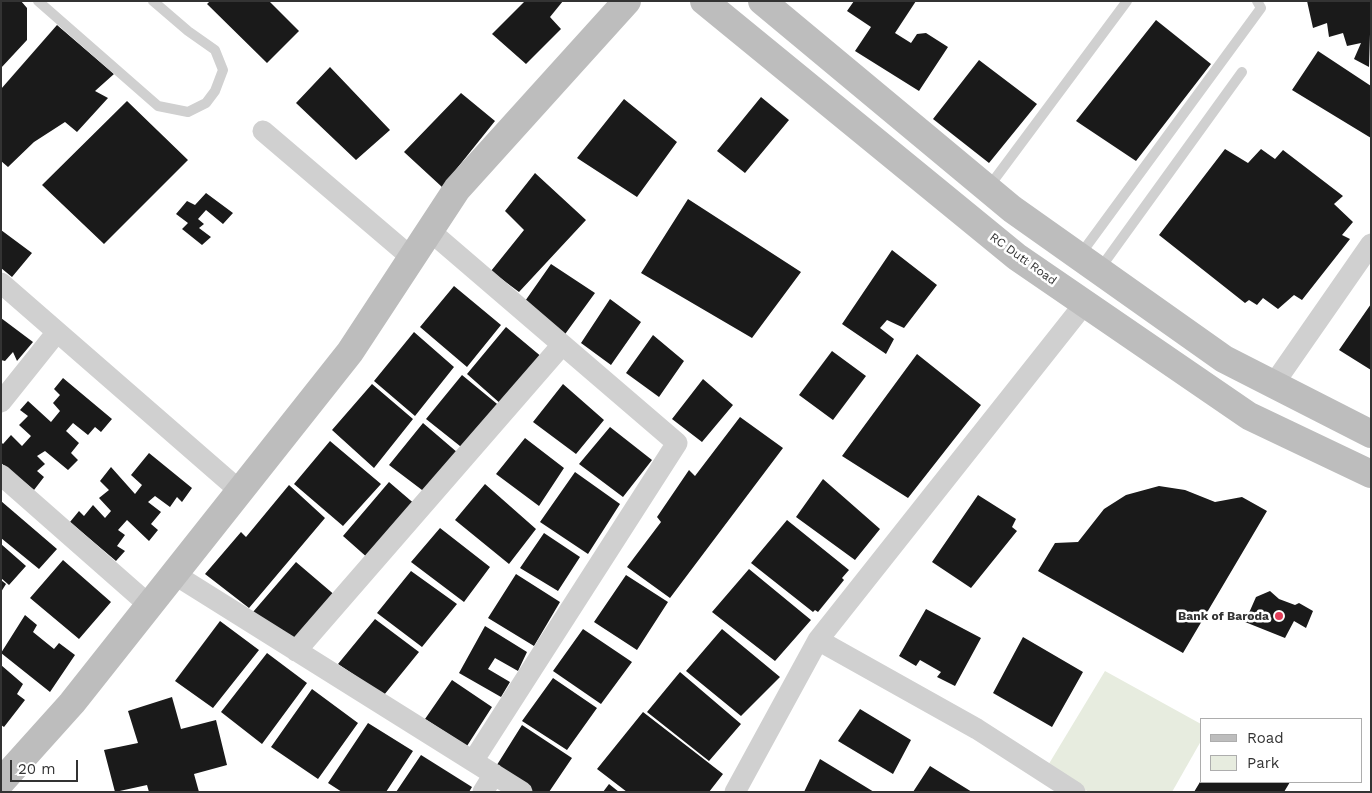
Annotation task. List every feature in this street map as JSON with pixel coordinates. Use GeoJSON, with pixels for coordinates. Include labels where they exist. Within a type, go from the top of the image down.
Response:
{"type":"FeatureCollection","features":[{"type":"Feature","properties":{"kind":"main road"},"geometry":{"type":"LineString","coordinates":[[1,782],[72,703],[350,352],[457,189],[627,1]]}},
{"type":"Feature","properties":{"kind":"main road","name":"RC Dutt Road"},"geometry":{"type":"LineString","coordinates":[[704,1],[997,242],[1249,416],[1371,474]]}},
{"type":"Feature","properties":{"kind":"main road"},"geometry":{"type":"LineString","coordinates":[[733,24],[749,1]]}},
{"type":"Feature","properties":{"kind":"main road"},"geometry":{"type":"LineString","coordinates":[[762,1],[790,10],[1012,210],[1224,359],[1273,386],[1371,434]]}},
{"type":"Feature","properties":{"kind":"main road"},"geometry":{"type":"LineString","coordinates":[[762,48],[790,10]]}},
{"type":"Feature","properties":{"kind":"street"},"geometry":{"type":"LineString","coordinates":[[263,131],[412,258]]}},
{"type":"Feature","properties":{"kind":"street"},"geometry":{"type":"LineString","coordinates":[[430,231],[677,443],[473,761]]}},
{"type":"Feature","properties":{"kind":"street"},"geometry":{"type":"LineString","coordinates":[[1273,386],[1371,244]]}},
{"type":"Feature","properties":{"kind":"street"},"geometry":{"type":"LineString","coordinates":[[1,284],[240,491]]}},
{"type":"Feature","properties":{"kind":"street"},"geometry":{"type":"LineString","coordinates":[[735,792],[818,640],[1085,303]]}},
{"type":"Feature","properties":{"kind":"street"},"geometry":{"type":"LineString","coordinates":[[1,402],[57,332]]}},
{"type":"Feature","properties":{"kind":"street"},"geometry":{"type":"LineString","coordinates":[[296,651],[562,345]]}},
{"type":"Feature","properties":{"kind":"street"},"geometry":{"type":"LineString","coordinates":[[1,474],[150,605]]}},
{"type":"Feature","properties":{"kind":"street"},"geometry":{"type":"LineString","coordinates":[[174,574],[473,761],[488,783],[522,792]]}},
{"type":"Feature","properties":{"kind":"street"},"geometry":{"type":"LineString","coordinates":[[818,640],[976,730],[1075,792]]}},
{"type":"Feature","properties":{"kind":"lane"},"geometry":{"type":"LineString","coordinates":[[38,1],[49,6],[158,106],[188,112],[206,103],[215,91],[223,70],[215,50],[188,31],[153,1]]}},
{"type":"Feature","properties":{"kind":"lane"},"geometry":{"type":"LineString","coordinates":[[987,189],[1127,1]]}},
{"type":"Feature","properties":{"kind":"lane"},"geometry":{"type":"LineString","coordinates":[[1088,264],[1261,8],[1257,1]]}},
{"type":"Feature","properties":{"kind":"lane"},"geometry":{"type":"LineString","coordinates":[[1088,264],[1242,72]]}},
{"type":"Feature","properties":{"kind":"green space"},"geometry":{"type":"Polygon","coordinates":[[[1105,671],[1200,723],[1200,743],[1172,792],[1089,792],[1047,767],[1105,671]]]}},
{"type":"Feature","properties":{"kind":"building"},"geometry":{"type":"Polygon","coordinates":[[[1,1],[21,1],[27,8],[27,40],[1,68],[1,1]]]}},
{"type":"Feature","properties":{"kind":"building"},"geometry":{"type":"Polygon","coordinates":[[[210,1],[269,1],[299,31],[267,63],[207,4],[210,1]]]}},
{"type":"Feature","properties":{"kind":"building"},"geometry":{"type":"Polygon","coordinates":[[[525,1],[563,1],[550,17],[561,29],[526,64],[492,34],[525,1]]]}},
{"type":"Feature","properties":{"kind":"building"},"geometry":{"type":"Polygon","coordinates":[[[854,1],[916,1],[895,33],[911,43],[917,34],[926,33],[948,47],[919,91],[855,51],[871,27],[847,11],[854,1]]]}},
{"type":"Feature","properties":{"kind":"building"},"geometry":{"type":"Polygon","coordinates":[[[1307,1],[1371,1],[1369,67],[1354,59],[1361,43],[1347,46],[1343,33],[1329,37],[1327,23],[1313,28],[1307,1]]]}},
{"type":"Feature","properties":{"kind":"building"},"geometry":{"type":"Polygon","coordinates":[[[1156,20],[1211,64],[1136,161],[1076,121],[1156,20]]]}},
{"type":"Feature","properties":{"kind":"building"},"geometry":{"type":"Polygon","coordinates":[[[57,25],[114,74],[95,91],[108,98],[77,132],[65,122],[34,142],[8,167],[1,161],[1,89],[57,25]]]}},
{"type":"Feature","properties":{"kind":"building"},"geometry":{"type":"Polygon","coordinates":[[[1318,51],[1371,86],[1371,138],[1292,90],[1318,51]]]}},
{"type":"Feature","properties":{"kind":"building"},"geometry":{"type":"Polygon","coordinates":[[[979,60],[1037,104],[989,163],[933,119],[979,60]]]}},
{"type":"Feature","properties":{"kind":"building"},"geometry":{"type":"Polygon","coordinates":[[[330,67],[390,130],[356,160],[296,103],[330,67]]]}},
{"type":"Feature","properties":{"kind":"building"},"geometry":{"type":"Polygon","coordinates":[[[461,93],[495,121],[442,187],[404,152],[461,93]]]}},
{"type":"Feature","properties":{"kind":"building"},"geometry":{"type":"Polygon","coordinates":[[[761,97],[789,120],[745,173],[717,151],[761,97]]]}},
{"type":"Feature","properties":{"kind":"building"},"geometry":{"type":"Polygon","coordinates":[[[624,99],[677,142],[637,197],[577,158],[624,99]]]}},
{"type":"Feature","properties":{"kind":"building"},"geometry":{"type":"Polygon","coordinates":[[[127,101],[188,160],[104,244],[42,185],[127,101]]]}},
{"type":"Feature","properties":{"kind":"building"},"geometry":{"type":"Polygon","coordinates":[[[1225,149],[1248,163],[1261,149],[1275,159],[1283,150],[1343,196],[1334,204],[1353,222],[1342,235],[1350,239],[1302,300],[1294,295],[1278,309],[1263,298],[1257,305],[1249,300],[1245,303],[1159,235],[1225,149]]]}},
{"type":"Feature","properties":{"kind":"building"},"geometry":{"type":"Polygon","coordinates":[[[535,173],[586,220],[519,292],[491,271],[524,230],[505,211],[535,173]]]}},
{"type":"Feature","properties":{"kind":"building"},"geometry":{"type":"Polygon","coordinates":[[[206,193],[233,213],[223,224],[206,210],[198,219],[204,224],[199,228],[211,237],[202,245],[182,229],[188,223],[176,214],[187,201],[195,205],[206,193]]]}},
{"type":"Feature","properties":{"kind":"building"},"geometry":{"type":"Polygon","coordinates":[[[688,199],[801,272],[752,338],[641,273],[688,199]]]}},
{"type":"Feature","properties":{"kind":"building"},"geometry":{"type":"Polygon","coordinates":[[[1,230],[32,253],[12,277],[1,268],[1,230]]]}},
{"type":"Feature","properties":{"kind":"building"},"geometry":{"type":"Polygon","coordinates":[[[892,250],[937,285],[904,328],[887,320],[880,328],[894,339],[886,354],[842,324],[892,250]]]}},
{"type":"Feature","properties":{"kind":"building"},"geometry":{"type":"Polygon","coordinates":[[[551,264],[595,293],[563,337],[523,304],[551,264]]]}},
{"type":"Feature","properties":{"kind":"building"},"geometry":{"type":"Polygon","coordinates":[[[454,286],[501,325],[467,367],[420,327],[454,286]]]}},
{"type":"Feature","properties":{"kind":"building"},"geometry":{"type":"Polygon","coordinates":[[[610,299],[641,322],[611,365],[581,343],[610,299]]]}},
{"type":"Feature","properties":{"kind":"building"},"geometry":{"type":"Polygon","coordinates":[[[1371,304],[1371,370],[1339,350],[1371,304]]]}},
{"type":"Feature","properties":{"kind":"building"},"geometry":{"type":"Polygon","coordinates":[[[1,318],[33,342],[17,361],[13,352],[5,361],[1,360],[1,318]]]}},
{"type":"Feature","properties":{"kind":"building"},"geometry":{"type":"Polygon","coordinates":[[[506,327],[543,358],[502,405],[467,374],[506,327]]]}},
{"type":"Feature","properties":{"kind":"building"},"geometry":{"type":"Polygon","coordinates":[[[414,332],[454,367],[415,416],[374,381],[414,332]]]}},
{"type":"Feature","properties":{"kind":"building"},"geometry":{"type":"Polygon","coordinates":[[[653,335],[684,361],[659,397],[626,373],[653,335]]]}},
{"type":"Feature","properties":{"kind":"building"},"geometry":{"type":"Polygon","coordinates":[[[832,351],[866,376],[833,420],[799,395],[832,351]]]}},
{"type":"Feature","properties":{"kind":"building"},"geometry":{"type":"Polygon","coordinates":[[[917,354],[981,405],[908,498],[842,456],[917,354]]]}},
{"type":"Feature","properties":{"kind":"building"},"geometry":{"type":"Polygon","coordinates":[[[462,375],[502,408],[465,450],[426,419],[462,375]]]}},
{"type":"Feature","properties":{"kind":"building"},"geometry":{"type":"Polygon","coordinates":[[[63,378],[112,419],[101,432],[95,427],[88,435],[73,423],[66,431],[79,443],[71,453],[78,460],[68,470],[45,451],[37,456],[45,464],[37,471],[44,477],[34,490],[1,463],[1,442],[3,444],[11,435],[22,446],[31,436],[19,425],[28,416],[20,410],[28,401],[51,422],[60,411],[53,403],[60,395],[54,389],[63,378]]]}},
{"type":"Feature","properties":{"kind":"building"},"geometry":{"type":"Polygon","coordinates":[[[703,379],[733,405],[702,442],[672,419],[703,379]]]}},
{"type":"Feature","properties":{"kind":"building"},"geometry":{"type":"Polygon","coordinates":[[[372,384],[413,419],[374,468],[332,430],[372,384]]]}},
{"type":"Feature","properties":{"kind":"building"},"geometry":{"type":"Polygon","coordinates":[[[563,384],[604,420],[576,454],[533,422],[563,384]]]}},
{"type":"Feature","properties":{"kind":"building"},"geometry":{"type":"Polygon","coordinates":[[[740,417],[783,448],[670,598],[627,567],[661,522],[657,517],[689,470],[695,476],[740,417]]]}},
{"type":"Feature","properties":{"kind":"building"},"geometry":{"type":"Polygon","coordinates":[[[423,423],[458,453],[426,493],[389,465],[423,423]]]}},
{"type":"Feature","properties":{"kind":"building"},"geometry":{"type":"Polygon","coordinates":[[[610,427],[652,460],[623,497],[579,464],[610,427]]]}},
{"type":"Feature","properties":{"kind":"building"},"geometry":{"type":"Polygon","coordinates":[[[525,438],[564,468],[539,506],[496,474],[525,438]]]}},
{"type":"Feature","properties":{"kind":"building"},"geometry":{"type":"Polygon","coordinates":[[[330,441],[381,484],[343,526],[294,484],[330,441]]]}},
{"type":"Feature","properties":{"kind":"building"},"geometry":{"type":"Polygon","coordinates":[[[149,453],[192,488],[182,502],[177,497],[170,507],[155,496],[148,502],[161,512],[151,524],[158,530],[149,541],[127,520],[118,530],[125,535],[117,546],[125,551],[116,561],[70,522],[79,511],[84,516],[93,505],[105,518],[111,511],[99,498],[109,490],[100,481],[111,467],[135,494],[142,485],[131,475],[149,453]]]}},
{"type":"Feature","properties":{"kind":"building"},"geometry":{"type":"Polygon","coordinates":[[[575,472],[620,504],[588,554],[540,522],[575,472]]]}},
{"type":"Feature","properties":{"kind":"building"},"geometry":{"type":"Polygon","coordinates":[[[823,479],[880,529],[855,560],[796,517],[823,479]]]}},
{"type":"Feature","properties":{"kind":"building"},"geometry":{"type":"Polygon","coordinates":[[[389,482],[417,506],[369,559],[343,536],[389,482]]]}},
{"type":"Feature","properties":{"kind":"building"},"geometry":{"type":"Polygon","coordinates":[[[485,484],[536,529],[509,564],[455,520],[485,484]]]}},
{"type":"Feature","properties":{"kind":"building"},"geometry":{"type":"Polygon","coordinates":[[[289,485],[325,518],[249,608],[205,574],[241,532],[246,537],[289,485]]]}},
{"type":"Feature","properties":{"kind":"building"},"geometry":{"type":"Polygon","coordinates":[[[1159,486],[1185,490],[1215,502],[1242,497],[1267,511],[1183,653],[1038,571],[1055,543],[1078,542],[1104,509],[1126,495],[1159,486]]]}},
{"type":"Feature","properties":{"kind":"building"},"geometry":{"type":"Polygon","coordinates":[[[978,495],[1016,519],[1012,527],[1017,531],[971,588],[932,562],[978,495]]]}},
{"type":"Feature","properties":{"kind":"building"},"geometry":{"type":"Polygon","coordinates":[[[1,501],[57,549],[39,569],[1,538],[1,501]]]}},
{"type":"Feature","properties":{"kind":"building"},"geometry":{"type":"Polygon","coordinates":[[[787,520],[849,570],[842,578],[844,580],[818,612],[815,610],[813,612],[751,563],[787,520]]]}},
{"type":"Feature","properties":{"kind":"building"},"geometry":{"type":"Polygon","coordinates":[[[440,528],[490,567],[464,602],[411,562],[440,528]]]}},
{"type":"Feature","properties":{"kind":"building"},"geometry":{"type":"Polygon","coordinates":[[[544,533],[580,557],[558,591],[520,568],[544,533]]]}},
{"type":"Feature","properties":{"kind":"building"},"geometry":{"type":"Polygon","coordinates":[[[1,544],[26,566],[9,585],[1,578],[1,544]]]}},
{"type":"Feature","properties":{"kind":"building"},"geometry":{"type":"Polygon","coordinates":[[[63,560],[111,602],[79,639],[30,598],[63,560]]]}},
{"type":"Feature","properties":{"kind":"building"},"geometry":{"type":"Polygon","coordinates":[[[296,562],[337,597],[296,643],[253,612],[296,562]]]}},
{"type":"Feature","properties":{"kind":"building"},"geometry":{"type":"Polygon","coordinates":[[[749,569],[811,620],[775,661],[712,612],[749,569]]]}},
{"type":"Feature","properties":{"kind":"building"},"geometry":{"type":"Polygon","coordinates":[[[411,571],[457,604],[422,647],[377,613],[411,571]]]}},
{"type":"Feature","properties":{"kind":"building"},"geometry":{"type":"Polygon","coordinates":[[[516,574],[560,602],[534,646],[488,618],[516,574]]]}},
{"type":"Feature","properties":{"kind":"building"},"geometry":{"type":"Polygon","coordinates":[[[626,575],[668,602],[637,650],[594,622],[626,575]]]}},
{"type":"Feature","properties":{"kind":"building"},"geometry":{"type":"Polygon","coordinates":[[[1,580],[6,584],[1,592],[1,580]]]}},
{"type":"Feature","properties":{"kind":"building","name":"Bank of Baroda"},"geometry":{"type":"Polygon","coordinates":[[[1270,591],[1279,599],[1295,605],[1299,603],[1313,611],[1306,628],[1294,621],[1285,638],[1245,622],[1256,597],[1270,591]]]}},
{"type":"Feature","properties":{"kind":"building"},"geometry":{"type":"Polygon","coordinates":[[[926,609],[981,638],[955,686],[937,677],[941,672],[920,660],[916,666],[899,656],[926,609]]]}},
{"type":"Feature","properties":{"kind":"building"},"geometry":{"type":"Polygon","coordinates":[[[25,615],[37,625],[33,632],[54,649],[59,643],[75,655],[50,692],[1,653],[25,615]]]}},
{"type":"Feature","properties":{"kind":"building"},"geometry":{"type":"Polygon","coordinates":[[[375,619],[419,652],[384,695],[338,664],[375,619]]]}},
{"type":"Feature","properties":{"kind":"building"},"geometry":{"type":"Polygon","coordinates":[[[220,621],[259,650],[213,708],[175,681],[220,621]]]}},
{"type":"Feature","properties":{"kind":"building"},"geometry":{"type":"Polygon","coordinates":[[[485,626],[527,652],[518,671],[495,658],[488,669],[510,682],[501,697],[459,673],[485,626]]]}},
{"type":"Feature","properties":{"kind":"building"},"geometry":{"type":"Polygon","coordinates":[[[583,629],[632,662],[601,704],[553,671],[583,629]]]}},
{"type":"Feature","properties":{"kind":"building"},"geometry":{"type":"Polygon","coordinates":[[[722,629],[780,677],[741,716],[686,671],[722,629]]]}},
{"type":"Feature","properties":{"kind":"building"},"geometry":{"type":"Polygon","coordinates":[[[1023,637],[1083,672],[1052,727],[993,693],[1023,637]]]}},
{"type":"Feature","properties":{"kind":"building"},"geometry":{"type":"Polygon","coordinates":[[[267,653],[307,683],[262,744],[221,712],[267,653]]]}},
{"type":"Feature","properties":{"kind":"building"},"geometry":{"type":"Polygon","coordinates":[[[1,665],[23,684],[17,694],[25,700],[4,727],[1,725],[1,665]]]}},
{"type":"Feature","properties":{"kind":"building"},"geometry":{"type":"Polygon","coordinates":[[[680,672],[741,724],[709,761],[647,712],[680,672]]]}},
{"type":"Feature","properties":{"kind":"building"},"geometry":{"type":"Polygon","coordinates":[[[553,678],[597,708],[567,750],[522,721],[553,678]]]}},
{"type":"Feature","properties":{"kind":"building"},"geometry":{"type":"Polygon","coordinates":[[[452,680],[492,707],[467,746],[425,719],[452,680]]]}},
{"type":"Feature","properties":{"kind":"building"},"geometry":{"type":"Polygon","coordinates":[[[312,689],[358,723],[318,779],[271,747],[312,689]]]}},
{"type":"Feature","properties":{"kind":"building"},"geometry":{"type":"Polygon","coordinates":[[[172,697],[181,729],[216,720],[227,765],[194,774],[199,792],[149,792],[147,785],[115,792],[104,750],[138,743],[128,711],[172,697]]]}},
{"type":"Feature","properties":{"kind":"building"},"geometry":{"type":"Polygon","coordinates":[[[860,709],[911,740],[893,774],[838,741],[860,709]]]}},
{"type":"Feature","properties":{"kind":"building"},"geometry":{"type":"Polygon","coordinates":[[[643,712],[723,774],[709,792],[627,792],[597,769],[643,712]]]}},
{"type":"Feature","properties":{"kind":"building"},"geometry":{"type":"Polygon","coordinates":[[[368,723],[413,751],[386,792],[342,792],[328,783],[368,723]]]}},
{"type":"Feature","properties":{"kind":"building"},"geometry":{"type":"Polygon","coordinates":[[[522,725],[572,758],[549,792],[533,792],[495,768],[522,725]]]}},
{"type":"Feature","properties":{"kind":"building"},"geometry":{"type":"Polygon","coordinates":[[[421,755],[472,787],[469,792],[396,792],[421,755]]]}},
{"type":"Feature","properties":{"kind":"building"},"geometry":{"type":"Polygon","coordinates":[[[820,759],[874,792],[804,792],[820,759]]]}},
{"type":"Feature","properties":{"kind":"building"},"geometry":{"type":"Polygon","coordinates":[[[930,766],[972,792],[913,792],[930,766]]]}},
{"type":"Feature","properties":{"kind":"building"},"geometry":{"type":"Polygon","coordinates":[[[1200,782],[1289,783],[1284,792],[1194,792],[1200,782]]]}},
{"type":"Feature","properties":{"kind":"building"},"geometry":{"type":"Polygon","coordinates":[[[609,784],[619,792],[603,792],[609,784]]]}},
{"type":"Feature","properties":{"kind":"place","name":"Bank of Baroda"},"geometry":{"type":"Point","coordinates":[1279,616]}}]}
